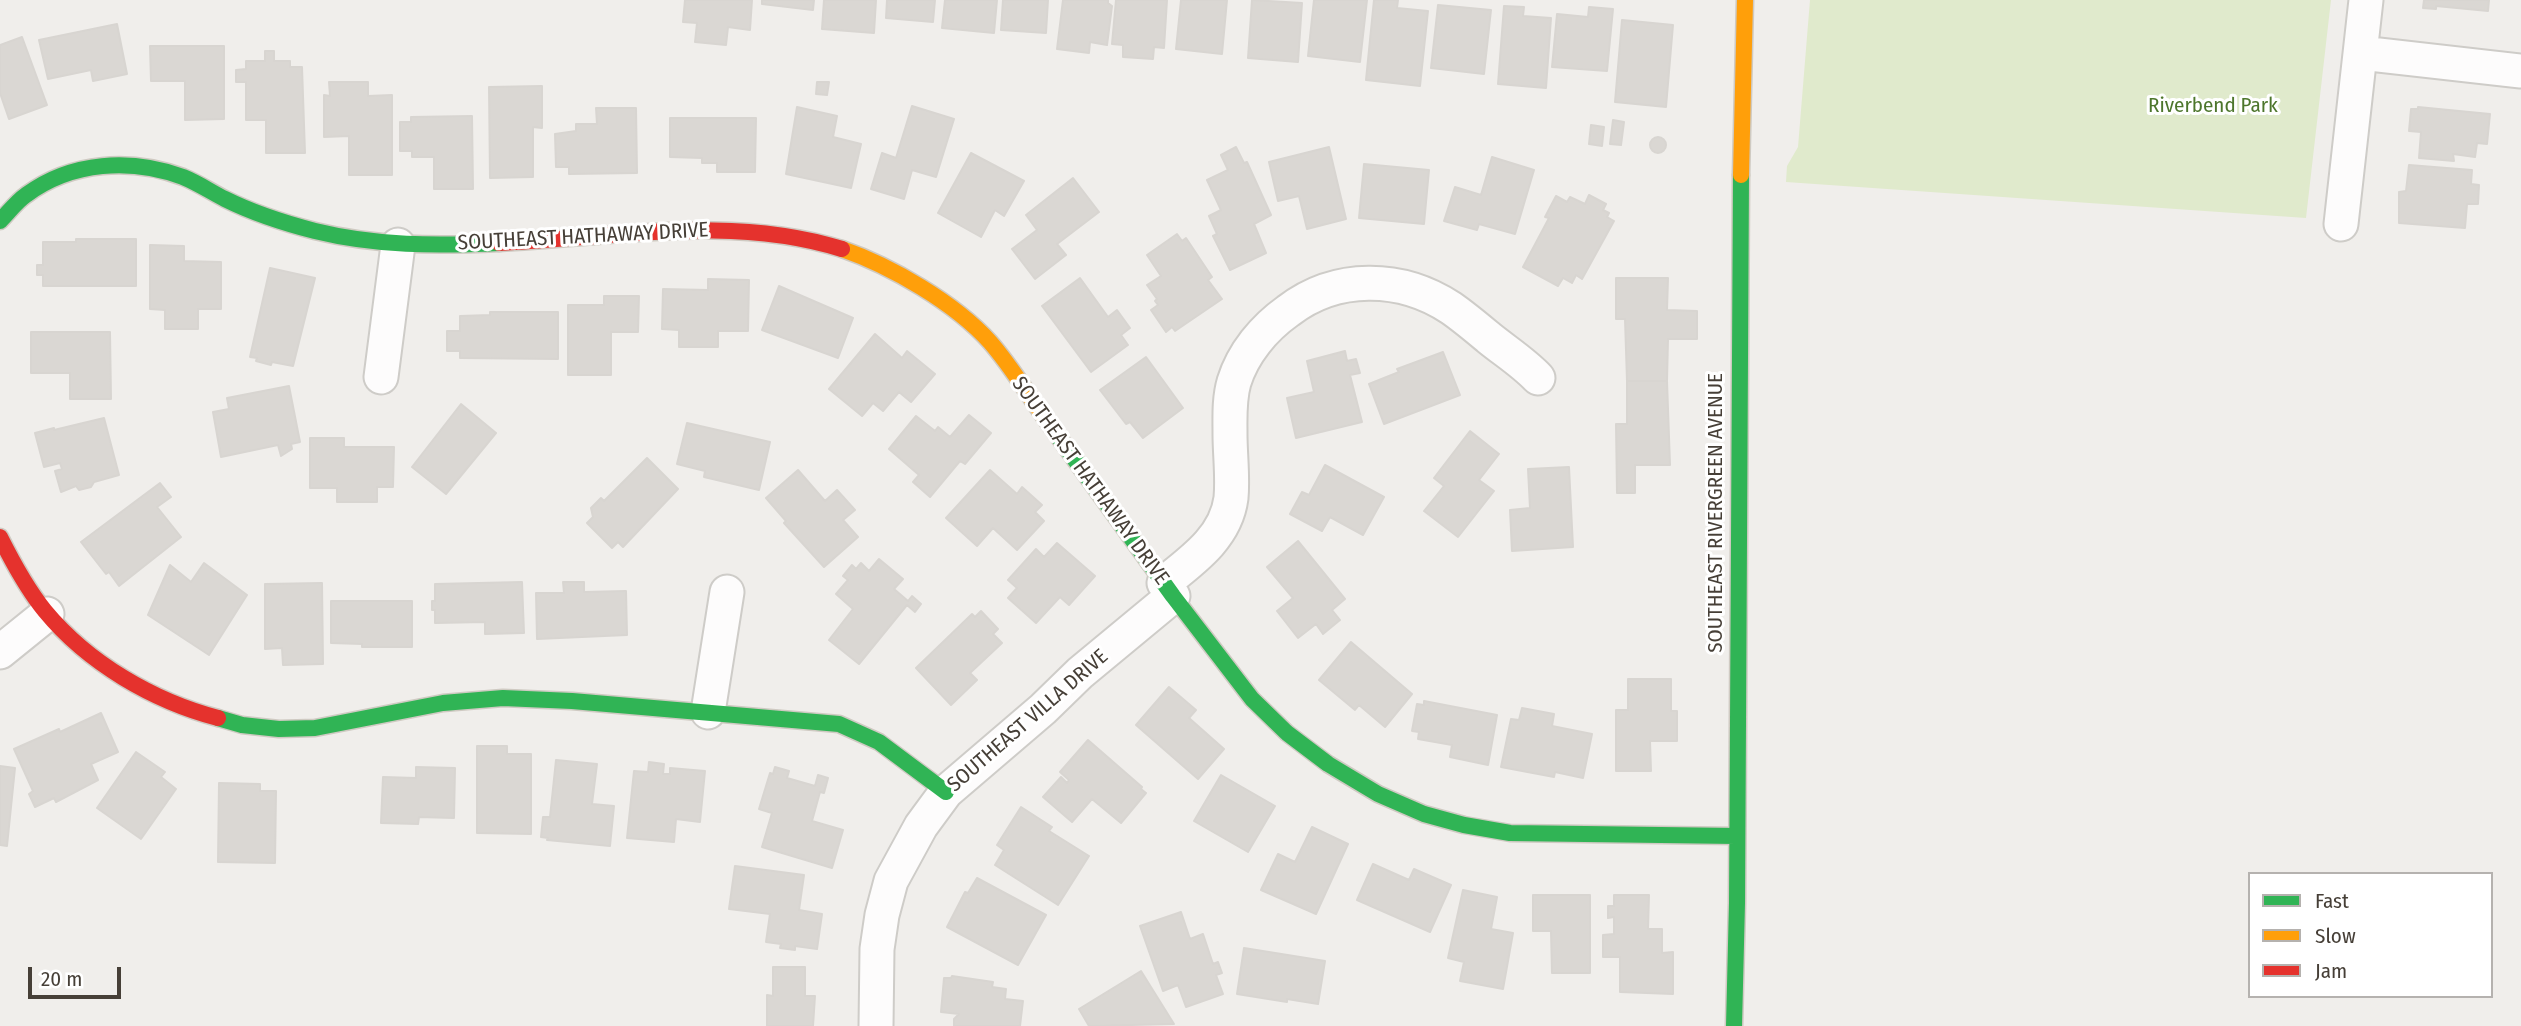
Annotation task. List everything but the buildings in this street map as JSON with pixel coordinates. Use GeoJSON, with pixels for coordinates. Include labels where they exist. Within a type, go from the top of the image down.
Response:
{"type":"FeatureCollection","features":[{"type":"Feature","properties":{"kind":"street","name":"SOUTHEAST RIVERGREEN AVENUE"},"geometry":{"type":"LineString","coordinates":[[1734,1026],[1738,276],[1745,0]]}},
{"type":"Feature","properties":{"kind":"street"},"geometry":{"type":"LineString","coordinates":[[2341,224],[2366,0]]}},
{"type":"Feature","properties":{"kind":"street"},"geometry":{"type":"LineString","coordinates":[[2361,52],[2521,71]]}},
{"type":"Feature","properties":{"kind":"street","name":"SOUTHEAST HATHAWAY DRIVE"},"geometry":{"type":"LineString","coordinates":[[0,220],[27,194],[48,181],[76,170],[102,165],[143,166],[182,177],[229,201],[278,220],[338,236],[398,245],[502,243],[732,229],[788,235],[827,243],[881,265],[928,291],[961,315],[990,342],[1252,699],[1287,733],[1328,764],[1378,794],[1423,814],[1464,825],[1510,833],[1736,836]]}},
{"type":"Feature","properties":{"kind":"street"},"geometry":{"type":"LineString","coordinates":[[381,377],[398,245]]}},
{"type":"Feature","properties":{"kind":"street","name":"SOUTHEAST VILLA DRIVE"},"geometry":{"type":"LineString","coordinates":[[876,1026],[877,949],[882,915],[891,881],[921,827],[946,792],[1043,709],[1169,589],[1213,541],[1227,516],[1231,497],[1230,403],[1234,381],[1249,350],[1271,323],[1302,300],[1325,290],[1361,282],[1390,284],[1428,295],[1451,308],[1538,378]]}},
{"type":"Feature","properties":{"kind":"street"},"geometry":{"type":"LineString","coordinates":[[0,537],[22,579],[47,614],[104,666],[154,696],[189,710],[246,725],[285,729],[313,728],[425,705],[486,698],[708,712],[839,724],[879,742],[946,792]]}},
{"type":"Feature","properties":{"kind":"street"},"geometry":{"type":"LineString","coordinates":[[708,712],[727,592]]}},
{"type":"Feature","properties":{"kind":"street"},"geometry":{"type":"LineString","coordinates":[[0,652],[47,614]]}},
{"type":"Feature","properties":{"kind":"green space","name":"Riverbend Park"},"geometry":{"type":"Polygon","coordinates":[[[1810,0],[2331,0],[2306,218],[1786,182],[1787,166],[1798,147],[1810,0]]]}},
{"type":"Feature","properties":{"kind":"traffic: fast"},"geometry":{"type":"LineString","coordinates":[[0,221],[22,198],[63,175],[82,169],[123,165],[183,177],[258,213],[338,236],[406,244],[499,243]]}},
{"type":"Feature","properties":{"kind":"traffic: fast"},"geometry":{"type":"LineString","coordinates":[[1734,1026],[1741,175]]}},
{"type":"Feature","properties":{"kind":"traffic: fast"},"geometry":{"type":"LineString","coordinates":[[1050,425],[1173,596],[1252,699],[1287,733],[1328,764],[1378,794],[1424,814],[1464,825],[1510,833],[1736,836]]}},
{"type":"Feature","properties":{"kind":"traffic: fast"},"geometry":{"type":"LineString","coordinates":[[218,718],[242,725],[279,729],[315,728],[443,703],[503,698],[572,701],[839,724],[879,742],[946,792]]}},
{"type":"Feature","properties":{"kind":"traffic: slow"},"geometry":{"type":"LineString","coordinates":[[1741,175],[1745,0]]}},
{"type":"Feature","properties":{"kind":"traffic: slow"},"geometry":{"type":"LineString","coordinates":[[842,249],[881,265],[921,287],[959,313],[990,342],[1050,425]]}},
{"type":"Feature","properties":{"kind":"traffic: jam"},"geometry":{"type":"LineString","coordinates":[[499,243],[628,233],[715,230],[800,238],[842,249]]}},
{"type":"Feature","properties":{"kind":"traffic: jam"},"geometry":{"type":"LineString","coordinates":[[0,537],[38,603],[81,647],[123,678],[146,690],[194,711],[218,718]]}}]}
